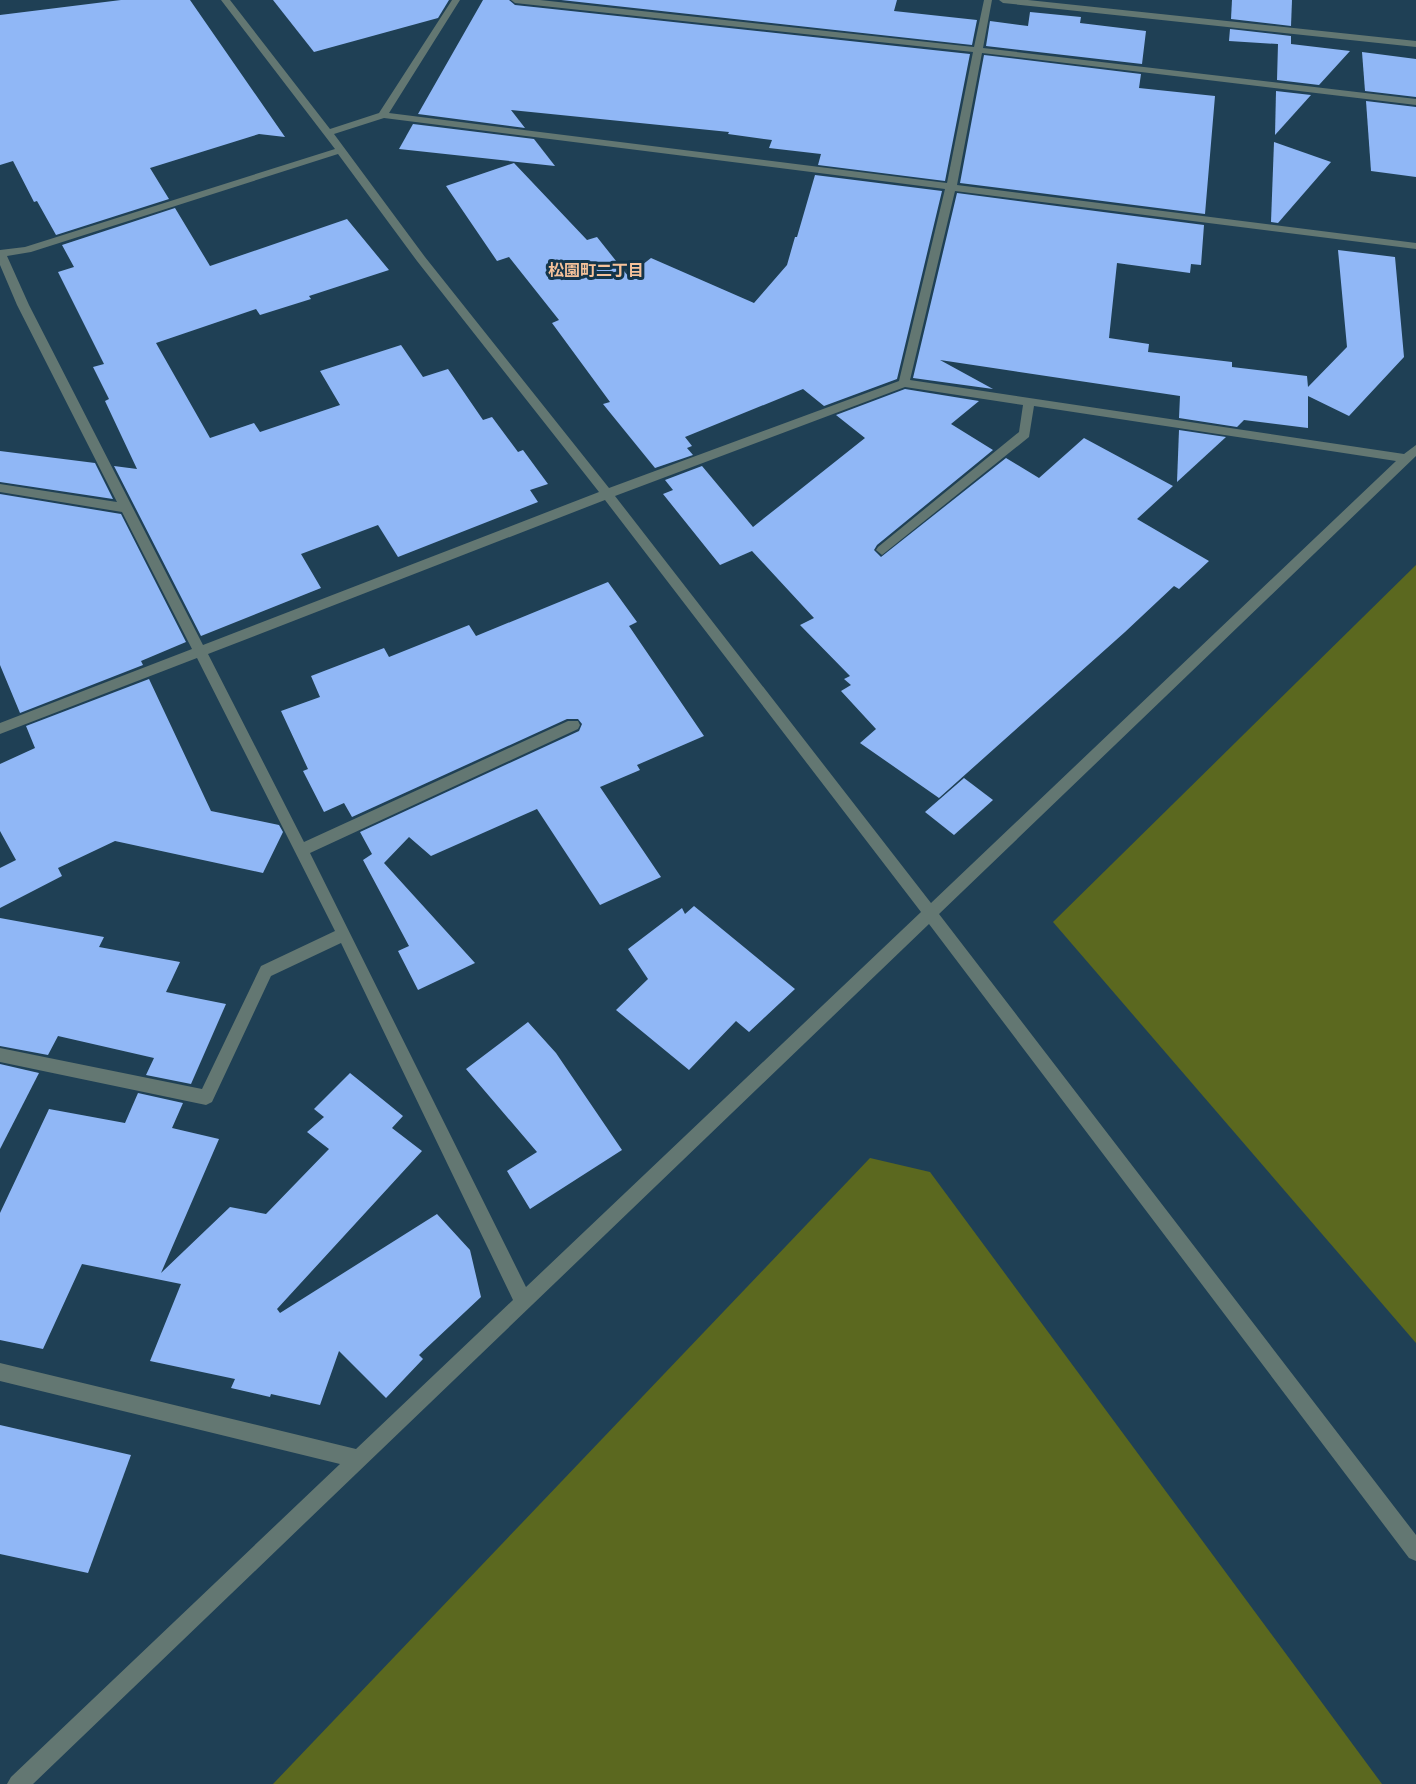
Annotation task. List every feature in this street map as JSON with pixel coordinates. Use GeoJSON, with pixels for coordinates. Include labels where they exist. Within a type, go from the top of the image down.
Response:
{"type":"FeatureCollection","features":[{"type":"Feature","properties":{"kind":"street"},"geometry":{"type":"LineString","coordinates":[[225,0],[341,150],[421,259],[607,494],[902,875],[929,914],[1416,1551]]}},
{"type":"Feature","properties":{"kind":"street"},"geometry":{"type":"LineString","coordinates":[[383,115],[456,0]]}},
{"type":"Feature","properties":{"kind":"street"},"geometry":{"type":"LineString","coordinates":[[515,0],[977,50],[1416,102]]}},
{"type":"Feature","properties":{"kind":"street"},"geometry":{"type":"LineString","coordinates":[[904,383],[951,187],[988,0]]}},
{"type":"Feature","properties":{"kind":"street"},"geometry":{"type":"LineString","coordinates":[[1003,0],[1416,44]]}},
{"type":"Feature","properties":{"kind":"street"},"geometry":{"type":"LineString","coordinates":[[328,133],[383,115],[1416,246]]}},
{"type":"Feature","properties":{"kind":"street"},"geometry":{"type":"LineString","coordinates":[[341,150],[27,250],[0,254],[23,306],[344,934],[523,1301]]}},
{"type":"Feature","properties":{"kind":"street"},"geometry":{"type":"LineString","coordinates":[[0,729],[607,494],[904,383],[1411,454]]}},
{"type":"Feature","properties":{"kind":"street"},"geometry":{"type":"LineString","coordinates":[[882,550],[1025,434],[1029,401]]}},
{"type":"Feature","properties":{"kind":"street"},"geometry":{"type":"LineString","coordinates":[[18,1784],[1411,454]]}},
{"type":"Feature","properties":{"kind":"street"},"geometry":{"type":"LineString","coordinates":[[0,488],[127,508]]}},
{"type":"Feature","properties":{"kind":"street"},"geometry":{"type":"LineString","coordinates":[[301,850],[573,725]]}},
{"type":"Feature","properties":{"kind":"street"},"geometry":{"type":"LineString","coordinates":[[0,1055],[206,1096],[266,971],[344,934]]}},
{"type":"Feature","properties":{"kind":"street"},"geometry":{"type":"LineString","coordinates":[[0,1372],[359,1459]]}},
{"type":"Feature","properties":{"kind":"green space"},"geometry":{"type":"Polygon","coordinates":[[[1416,565],[1416,1343],[1053,922],[1416,565]]]}},
{"type":"Feature","properties":{"kind":"green space"},"geometry":{"type":"Polygon","coordinates":[[[870,1158],[930,1172],[1382,1784],[273,1784],[870,1158]]]}},
{"type":"Feature","properties":{"kind":"building"},"geometry":{"type":"Polygon","coordinates":[[[121,0],[190,0],[285,137],[259,134],[150,168],[169,199],[56,235],[37,201],[34,202],[13,161],[0,165],[0,15],[121,0]]]}},
{"type":"Feature","properties":{"kind":"building"},"geometry":{"type":"Polygon","coordinates":[[[273,0],[449,0],[438,18],[314,52],[273,0]]]}},
{"type":"Feature","properties":{"kind":"building"},"geometry":{"type":"Polygon","coordinates":[[[483,0],[509,0],[515,5],[970,54],[945,181],[818,165],[821,154],[769,148],[772,140],[728,134],[729,132],[511,110],[525,128],[418,114],[483,0]]]}},
{"type":"Feature","properties":{"kind":"building"},"geometry":{"type":"Polygon","coordinates":[[[561,0],[897,0],[894,11],[977,20],[972,45],[561,0]]]}},
{"type":"Feature","properties":{"kind":"building"},"geometry":{"type":"Polygon","coordinates":[[[1232,0],[1292,0],[1291,26],[1231,19],[1232,0]]]}},
{"type":"Feature","properties":{"kind":"building"},"geometry":{"type":"Polygon","coordinates":[[[1030,12],[1081,17],[1080,23],[1146,31],[1142,64],[986,46],[990,21],[1028,26],[1030,12]]]}},
{"type":"Feature","properties":{"kind":"building"},"geometry":{"type":"Polygon","coordinates":[[[1230,29],[1291,36],[1291,44],[1350,51],[1319,85],[1277,80],[1278,44],[1229,41],[1230,29]]]}},
{"type":"Feature","properties":{"kind":"building"},"geometry":{"type":"Polygon","coordinates":[[[1362,52],[1416,59],[1416,97],[1365,91],[1362,52]]]}},
{"type":"Feature","properties":{"kind":"building"},"geometry":{"type":"Polygon","coordinates":[[[984,55],[1141,74],[1139,88],[1215,96],[1205,214],[960,183],[984,55]]]}},
{"type":"Feature","properties":{"kind":"building"},"geometry":{"type":"Polygon","coordinates":[[[1276,91],[1311,95],[1275,135],[1276,91]]]}},
{"type":"Feature","properties":{"kind":"building"},"geometry":{"type":"Polygon","coordinates":[[[1366,101],[1416,107],[1416,177],[1371,171],[1366,101]]]}},
{"type":"Feature","properties":{"kind":"building"},"geometry":{"type":"Polygon","coordinates":[[[413,124],[534,139],[555,166],[399,149],[413,124]]]}},
{"type":"Feature","properties":{"kind":"building"},"geometry":{"type":"Polygon","coordinates":[[[1274,142],[1331,162],[1278,223],[1271,222],[1274,142]]]}},
{"type":"Feature","properties":{"kind":"building"},"geometry":{"type":"Polygon","coordinates":[[[514,163],[587,240],[597,237],[628,276],[651,258],[754,303],[787,265],[815,175],[942,191],[897,379],[824,406],[803,389],[685,437],[692,446],[687,448],[693,455],[655,468],[603,404],[610,402],[552,323],[559,320],[509,257],[497,261],[446,186],[514,163]]]}},
{"type":"Feature","properties":{"kind":"building"},"geometry":{"type":"Polygon","coordinates":[[[957,193],[1204,225],[1201,265],[1191,264],[1190,273],[1117,263],[1109,338],[1149,344],[1148,352],[1232,362],[1232,367],[1307,376],[1308,387],[1347,347],[1338,250],[1395,257],[1404,357],[1349,416],[1308,396],[1308,428],[1244,420],[1237,427],[1179,418],[1180,396],[940,360],[993,389],[913,378],[957,193]]]}},
{"type":"Feature","properties":{"kind":"building"},"geometry":{"type":"Polygon","coordinates":[[[175,208],[210,266],[347,219],[389,270],[309,296],[311,299],[260,315],[256,309],[156,343],[210,438],[254,423],[260,432],[340,405],[320,371],[401,345],[423,377],[448,369],[483,420],[492,417],[518,452],[523,450],[548,484],[530,490],[538,502],[398,557],[378,525],[301,554],[321,588],[201,636],[114,466],[137,469],[105,401],[109,399],[93,367],[104,364],[58,272],[74,267],[62,245],[175,208]]]}},
{"type":"Feature","properties":{"kind":"building"},"geometry":{"type":"Polygon","coordinates":[[[905,389],[979,401],[951,424],[993,450],[877,545],[874,550],[881,557],[1006,458],[1039,478],[1084,438],[1173,486],[1137,519],[1209,561],[1179,589],[1174,586],[939,798],[860,743],[876,729],[841,691],[851,685],[844,679],[850,676],[800,625],[814,618],[752,551],[720,565],[663,494],[673,490],[665,480],[702,466],[753,527],[865,438],[836,415],[905,389]]]}},
{"type":"Feature","properties":{"kind":"building"},"geometry":{"type":"Polygon","coordinates":[[[1179,430],[1226,437],[1177,482],[1179,430]]]}},
{"type":"Feature","properties":{"kind":"building"},"geometry":{"type":"Polygon","coordinates":[[[0,451],[95,463],[113,499],[0,482],[0,451]]]}},
{"type":"Feature","properties":{"kind":"building"},"geometry":{"type":"Polygon","coordinates":[[[0,494],[121,514],[186,642],[141,661],[143,665],[20,713],[0,665],[0,494]]]}},
{"type":"Feature","properties":{"kind":"building"},"geometry":{"type":"Polygon","coordinates":[[[608,582],[637,622],[629,626],[704,736],[637,765],[640,770],[600,787],[661,877],[600,905],[537,809],[431,856],[409,837],[384,863],[475,963],[418,990],[398,951],[409,946],[363,860],[372,854],[360,832],[579,731],[582,724],[578,719],[567,719],[352,817],[344,803],[324,812],[303,771],[308,769],[281,711],[320,697],[311,676],[384,648],[389,657],[469,625],[476,636],[608,582]]]}},
{"type":"Feature","properties":{"kind":"building"},"geometry":{"type":"Polygon","coordinates":[[[149,679],[211,811],[279,825],[283,832],[263,873],[115,841],[58,868],[62,876],[0,908],[0,868],[16,860],[0,831],[0,764],[35,748],[26,726],[149,679]]]}},
{"type":"Feature","properties":{"kind":"building"},"geometry":{"type":"Polygon","coordinates":[[[964,778],[993,800],[954,835],[925,812],[964,778]]]}},
{"type":"Feature","properties":{"kind":"building"},"geometry":{"type":"Polygon","coordinates":[[[694,906],[795,989],[749,1032],[736,1021],[689,1070],[616,1010],[648,979],[628,949],[682,908],[685,914],[694,906]]]}},
{"type":"Feature","properties":{"kind":"building"},"geometry":{"type":"Polygon","coordinates":[[[0,918],[104,937],[99,947],[180,962],[166,992],[226,1004],[191,1084],[146,1075],[154,1058],[58,1036],[48,1055],[0,1046],[0,918]]]}},
{"type":"Feature","properties":{"kind":"building"},"geometry":{"type":"Polygon","coordinates":[[[528,1022],[556,1053],[622,1150],[530,1209],[507,1171],[537,1152],[466,1069],[528,1022]]]}},
{"type":"Feature","properties":{"kind":"building"},"geometry":{"type":"Polygon","coordinates":[[[0,1064],[39,1073],[0,1149],[0,1064]]]}},
{"type":"Feature","properties":{"kind":"building"},"geometry":{"type":"Polygon","coordinates":[[[350,1073],[403,1116],[392,1128],[422,1151],[277,1309],[280,1313],[437,1214],[470,1250],[481,1297],[419,1355],[423,1359],[386,1398],[339,1351],[320,1405],[231,1388],[235,1379],[150,1361],[181,1284],[82,1264],[43,1349],[0,1340],[0,1213],[49,1109],[125,1123],[138,1093],[183,1103],[172,1128],[219,1139],[161,1273],[230,1207],[266,1214],[329,1149],[307,1132],[324,1117],[314,1109],[350,1073]]]}},
{"type":"Feature","properties":{"kind":"building"},"geometry":{"type":"Polygon","coordinates":[[[0,1425],[131,1455],[88,1573],[0,1554],[0,1425]]]}},
{"type":"Feature","properties":{"kind":"district","name":"松園町二丁目"},"geometry":{"type":"Point","coordinates":[596,270]}}]}
